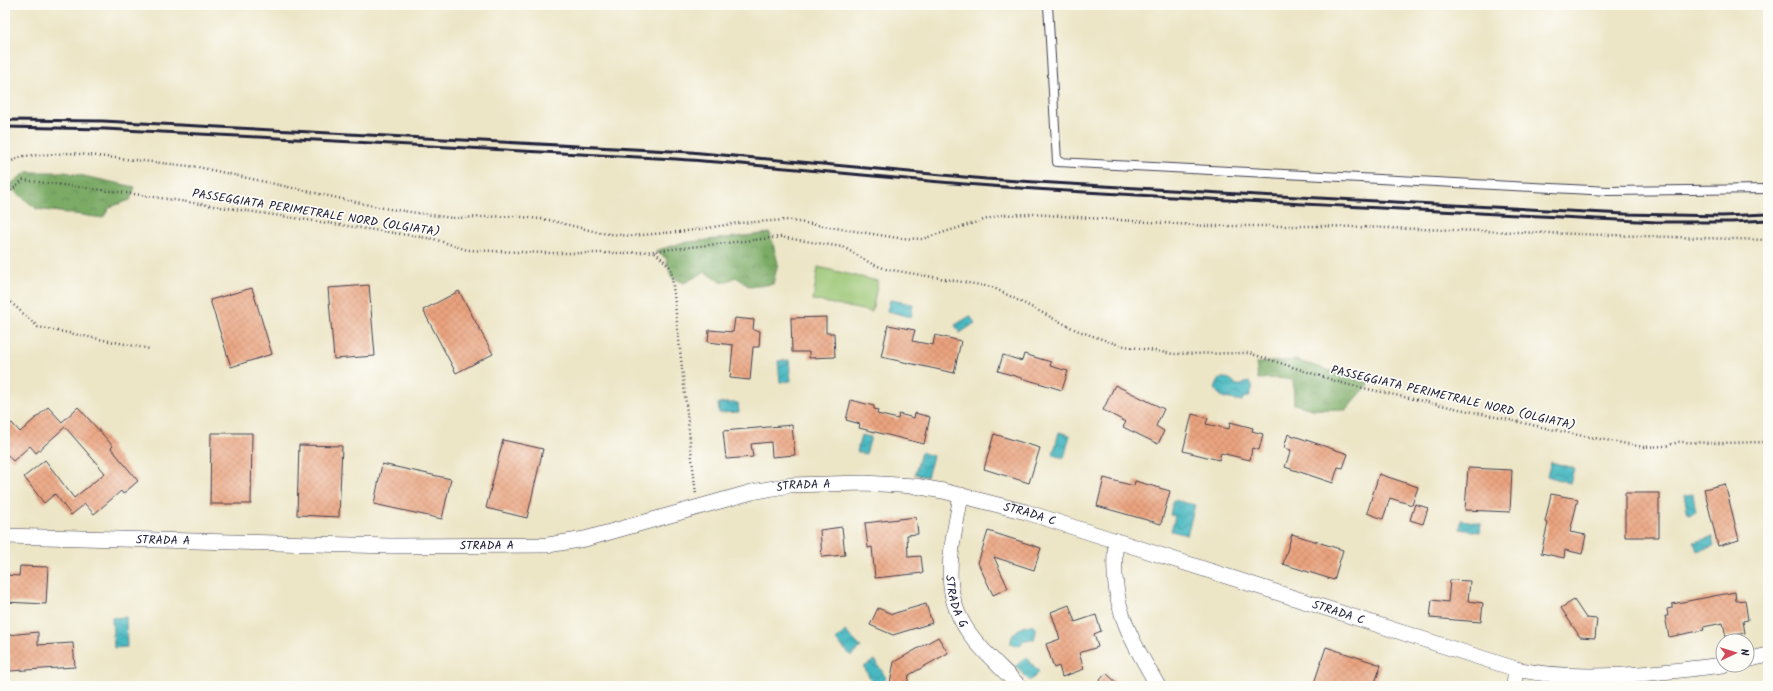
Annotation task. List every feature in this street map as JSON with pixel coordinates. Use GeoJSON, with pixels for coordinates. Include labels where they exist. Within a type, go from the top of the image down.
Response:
{"type":"FeatureCollection","features":[{"type":"Feature","properties":{"kind":"street","name":"STRADA A"},"geometry":{"type":"LineString","coordinates":[[5,536],[390,546],[534,545],[584,539],[766,489],[802,484],[864,483],[904,485],[930,488],[961,495]]}},
{"type":"Feature","properties":{"kind":"street","name":"STRADA C"},"geometry":{"type":"LineString","coordinates":[[961,495],[1026,512],[1516,669],[1552,674],[1630,674],[1715,666]]}},
{"type":"Feature","properties":{"kind":"street","name":"STRADA G"},"geometry":{"type":"LineString","coordinates":[[961,495],[950,562],[950,587],[953,601],[962,621],[974,639],[1019,686]]}},
{"type":"Feature","properties":{"kind":"street"},"geometry":{"type":"LineString","coordinates":[[1116,541],[1114,574],[1122,615],[1131,640],[1158,686]]}},
{"type":"Feature","properties":{"kind":"street"},"geometry":{"type":"LineString","coordinates":[[1755,658],[1768,655]]}},
{"type":"Feature","properties":{"kind":"street"},"geometry":{"type":"LineString","coordinates":[[1514,686],[1516,669]]}},
{"type":"Feature","properties":{"kind":"lane"},"geometry":{"type":"LineString","coordinates":[[1048,5],[1057,162],[1609,191],[1768,189]]}},
{"type":"Feature","properties":{"kind":"path"},"geometry":{"type":"LineString","coordinates":[[5,164],[23,156],[70,154],[198,167],[383,208],[452,218],[513,216],[549,220],[600,233],[631,236],[786,220],[898,238],[922,239],[1000,215],[1033,214],[1207,226],[1332,227],[1768,240]]}},
{"type":"Feature","properties":{"kind":"path","name":"PASSEGGIATA PERIMETRALE NORD (OLGIATA)"},"geometry":{"type":"LineString","coordinates":[[5,196],[23,180],[134,194],[434,239],[467,250],[554,253],[655,251],[780,237],[843,247],[872,264],[886,269],[992,287],[1076,330],[1119,345],[1173,354],[1249,353],[1345,384],[1578,435],[1644,447],[1665,446],[1680,442],[1768,442]]}},
{"type":"Feature","properties":{"kind":"path"},"geometry":{"type":"LineString","coordinates":[[655,251],[671,268],[697,508]]}},
{"type":"Feature","properties":{"kind":"path"},"geometry":{"type":"LineString","coordinates":[[5,297],[38,327],[150,350]]}},
{"type":"Feature","properties":{"kind":"green space"},"geometry":{"type":"Polygon","coordinates":[[[27,172],[65,172],[135,187],[130,200],[110,207],[103,218],[37,209],[8,186],[27,172]]]}},
{"type":"Feature","properties":{"kind":"green space"},"geometry":{"type":"Polygon","coordinates":[[[770,233],[778,263],[773,284],[750,287],[736,277],[723,283],[705,272],[684,283],[671,277],[666,258],[655,251],[681,243],[770,233]]]}},
{"type":"Feature","properties":{"kind":"green space"},"geometry":{"type":"Polygon","coordinates":[[[818,267],[878,281],[872,312],[813,300],[818,267]]]}},
{"type":"Feature","properties":{"kind":"green space"},"geometry":{"type":"Polygon","coordinates":[[[1295,360],[1370,383],[1346,410],[1312,409],[1294,404],[1293,380],[1277,378],[1258,379],[1256,363],[1295,360]]]}},
{"type":"Feature","properties":{"kind":"water"},"geometry":{"type":"Polygon","coordinates":[[[890,300],[913,304],[911,317],[887,311],[890,300]]]}},
{"type":"Feature","properties":{"kind":"water"},"geometry":{"type":"Polygon","coordinates":[[[970,316],[975,323],[960,333],[955,325],[970,316]]]}},
{"type":"Feature","properties":{"kind":"water"},"geometry":{"type":"Polygon","coordinates":[[[789,360],[791,381],[780,382],[778,361],[789,360]]]}},
{"type":"Feature","properties":{"kind":"water"},"geometry":{"type":"Polygon","coordinates":[[[1222,378],[1230,379],[1236,385],[1242,385],[1249,382],[1253,386],[1249,397],[1243,398],[1242,401],[1226,398],[1220,395],[1215,388],[1218,381],[1222,378]]]}},
{"type":"Feature","properties":{"kind":"water"},"geometry":{"type":"Polygon","coordinates":[[[718,403],[738,403],[739,412],[719,413],[718,403]]]}},
{"type":"Feature","properties":{"kind":"water"},"geometry":{"type":"Polygon","coordinates":[[[1059,432],[1070,435],[1064,458],[1053,455],[1059,432]]]}},
{"type":"Feature","properties":{"kind":"water"},"geometry":{"type":"Polygon","coordinates":[[[861,435],[871,437],[866,454],[857,452],[861,435]]]}},
{"type":"Feature","properties":{"kind":"water"},"geometry":{"type":"Polygon","coordinates":[[[921,452],[933,456],[927,477],[915,474],[921,452]]]}},
{"type":"Feature","properties":{"kind":"water"},"geometry":{"type":"Polygon","coordinates":[[[1551,462],[1574,468],[1570,483],[1547,476],[1551,462]]]}},
{"type":"Feature","properties":{"kind":"water"},"geometry":{"type":"Polygon","coordinates":[[[1693,494],[1696,512],[1688,514],[1684,495],[1693,494]]]}},
{"type":"Feature","properties":{"kind":"water"},"geometry":{"type":"Polygon","coordinates":[[[1173,500],[1195,505],[1187,535],[1171,531],[1175,516],[1170,515],[1173,500]]]}},
{"type":"Feature","properties":{"kind":"water"},"geometry":{"type":"Polygon","coordinates":[[[1461,520],[1481,523],[1480,532],[1460,529],[1461,520]]]}},
{"type":"Feature","properties":{"kind":"water"},"geometry":{"type":"Polygon","coordinates":[[[1712,537],[1714,546],[1697,551],[1694,542],[1712,537]]]}},
{"type":"Feature","properties":{"kind":"water"},"geometry":{"type":"Polygon","coordinates":[[[126,617],[127,647],[114,648],[112,618],[126,617]]]}},
{"type":"Feature","properties":{"kind":"water"},"geometry":{"type":"Polygon","coordinates":[[[1031,625],[1036,628],[1034,639],[1024,640],[1020,645],[1016,646],[1011,644],[1014,633],[1031,625]]]}},
{"type":"Feature","properties":{"kind":"water"},"geometry":{"type":"Polygon","coordinates":[[[845,631],[861,647],[851,656],[836,640],[845,631]]]}},
{"type":"Feature","properties":{"kind":"water"},"geometry":{"type":"Polygon","coordinates":[[[1026,657],[1039,672],[1030,681],[1016,666],[1026,657]]]}},
{"type":"Feature","properties":{"kind":"water"},"geometry":{"type":"Polygon","coordinates":[[[875,660],[886,678],[874,685],[864,667],[875,660]]]}},
{"type":"Feature","properties":{"kind":"building"},"geometry":{"type":"Polygon","coordinates":[[[369,285],[375,356],[334,359],[328,288],[369,285]]]}},
{"type":"Feature","properties":{"kind":"building"},"geometry":{"type":"Polygon","coordinates":[[[252,288],[272,354],[231,367],[210,300],[252,288]]]}},
{"type":"Feature","properties":{"kind":"building"},"geometry":{"type":"Polygon","coordinates":[[[459,291],[493,354],[456,373],[423,310],[459,291]]]}},
{"type":"Feature","properties":{"kind":"building"},"geometry":{"type":"Polygon","coordinates":[[[826,317],[826,333],[834,333],[835,357],[809,358],[809,352],[792,352],[791,318],[826,317]]]}},
{"type":"Feature","properties":{"kind":"building"},"geometry":{"type":"Polygon","coordinates":[[[735,318],[754,320],[753,330],[760,331],[759,347],[753,347],[750,380],[730,378],[733,345],[708,342],[709,330],[733,332],[735,318]]]}},
{"type":"Feature","properties":{"kind":"building"},"geometry":{"type":"Polygon","coordinates":[[[888,325],[915,330],[912,341],[933,345],[935,335],[961,341],[954,373],[881,357],[888,325]]]}},
{"type":"Feature","properties":{"kind":"building"},"geometry":{"type":"Polygon","coordinates":[[[1024,354],[1051,362],[1050,366],[1068,371],[1062,390],[998,371],[1003,355],[1022,361],[1024,354]]]}},
{"type":"Feature","properties":{"kind":"building"},"geometry":{"type":"Polygon","coordinates":[[[1115,385],[1164,409],[1156,426],[1164,431],[1158,444],[1123,427],[1126,422],[1103,410],[1115,385]]]}},
{"type":"Feature","properties":{"kind":"building"},"geometry":{"type":"Polygon","coordinates":[[[851,400],[874,406],[874,409],[878,410],[877,414],[898,419],[899,414],[914,418],[915,413],[930,417],[924,444],[859,428],[860,424],[846,420],[851,400]]]}},
{"type":"Feature","properties":{"kind":"building"},"geometry":{"type":"Polygon","coordinates":[[[48,407],[62,422],[78,407],[113,446],[111,448],[138,481],[123,494],[121,491],[94,514],[85,504],[71,515],[55,494],[44,503],[24,477],[45,460],[74,498],[105,473],[65,427],[36,453],[30,446],[13,461],[5,452],[5,429],[12,423],[20,432],[48,407]]]}},
{"type":"Feature","properties":{"kind":"building"},"geometry":{"type":"Polygon","coordinates":[[[1192,414],[1208,418],[1206,424],[1229,429],[1230,422],[1253,428],[1252,431],[1263,434],[1259,450],[1252,448],[1250,460],[1221,453],[1219,460],[1183,451],[1192,414]]]}},
{"type":"Feature","properties":{"kind":"building"},"geometry":{"type":"Polygon","coordinates":[[[792,425],[795,455],[772,457],[771,442],[751,444],[753,457],[726,459],[723,431],[792,425]]]}},
{"type":"Feature","properties":{"kind":"building"},"geometry":{"type":"Polygon","coordinates":[[[211,433],[252,433],[251,504],[210,504],[211,433]]]}},
{"type":"Feature","properties":{"kind":"building"},"geometry":{"type":"Polygon","coordinates":[[[994,434],[1040,448],[1029,483],[984,469],[994,434]]]}},
{"type":"Feature","properties":{"kind":"building"},"geometry":{"type":"Polygon","coordinates":[[[1288,434],[1348,454],[1343,468],[1338,467],[1333,483],[1285,467],[1291,450],[1284,448],[1288,434]]]}},
{"type":"Feature","properties":{"kind":"building"},"geometry":{"type":"Polygon","coordinates":[[[503,440],[543,449],[527,518],[486,508],[503,440]]]}},
{"type":"Feature","properties":{"kind":"building"},"geometry":{"type":"Polygon","coordinates":[[[299,445],[342,446],[339,517],[297,515],[299,445]]]}},
{"type":"Feature","properties":{"kind":"building"},"geometry":{"type":"Polygon","coordinates":[[[382,464],[451,479],[442,519],[374,504],[382,464]]]}},
{"type":"Feature","properties":{"kind":"building"},"geometry":{"type":"Polygon","coordinates":[[[1468,468],[1512,470],[1510,512],[1465,510],[1468,468]]]}},
{"type":"Feature","properties":{"kind":"building"},"geometry":{"type":"Polygon","coordinates":[[[1379,474],[1418,487],[1412,505],[1390,498],[1383,519],[1367,513],[1379,474]]]}},
{"type":"Feature","properties":{"kind":"building"},"geometry":{"type":"Polygon","coordinates":[[[1104,478],[1134,486],[1135,481],[1170,491],[1161,524],[1097,506],[1104,478]]]}},
{"type":"Feature","properties":{"kind":"building"},"geometry":{"type":"Polygon","coordinates":[[[1725,484],[1739,540],[1718,546],[1704,489],[1725,484]]]}},
{"type":"Feature","properties":{"kind":"building"},"geometry":{"type":"Polygon","coordinates":[[[1625,493],[1659,493],[1659,537],[1625,537],[1625,493]]]}},
{"type":"Feature","properties":{"kind":"building"},"geometry":{"type":"Polygon","coordinates":[[[1551,494],[1578,499],[1570,532],[1586,535],[1582,554],[1565,550],[1564,558],[1541,553],[1548,523],[1545,522],[1551,494]]]}},
{"type":"Feature","properties":{"kind":"building"},"geometry":{"type":"Polygon","coordinates":[[[1415,504],[1428,508],[1423,524],[1410,520],[1415,504]]]}},
{"type":"Feature","properties":{"kind":"building"},"geometry":{"type":"Polygon","coordinates":[[[916,517],[918,534],[907,535],[908,557],[921,556],[923,573],[875,578],[872,547],[868,548],[865,523],[916,517]]]}},
{"type":"Feature","properties":{"kind":"building"},"geometry":{"type":"Polygon","coordinates":[[[842,527],[845,555],[822,557],[820,530],[842,527]]]}},
{"type":"Feature","properties":{"kind":"building"},"geometry":{"type":"Polygon","coordinates":[[[988,531],[1041,548],[1034,570],[994,557],[1008,588],[993,595],[978,563],[988,531]]]}},
{"type":"Feature","properties":{"kind":"building"},"geometry":{"type":"Polygon","coordinates":[[[1292,534],[1343,550],[1334,580],[1283,564],[1292,534]]]}},
{"type":"Feature","properties":{"kind":"building"},"geometry":{"type":"Polygon","coordinates":[[[20,566],[48,567],[46,604],[5,602],[5,575],[19,576],[20,566]]]}},
{"type":"Feature","properties":{"kind":"building"},"geometry":{"type":"Polygon","coordinates":[[[1450,580],[1470,581],[1468,601],[1483,603],[1481,622],[1430,618],[1432,600],[1448,602],[1450,580]]]}},
{"type":"Feature","properties":{"kind":"building"},"geometry":{"type":"Polygon","coordinates":[[[1735,592],[1736,601],[1745,600],[1748,620],[1743,621],[1745,633],[1725,633],[1723,623],[1703,627],[1704,630],[1669,637],[1665,616],[1668,616],[1667,609],[1672,608],[1672,604],[1735,592]]]}},
{"type":"Feature","properties":{"kind":"building"},"geometry":{"type":"Polygon","coordinates":[[[1574,600],[1586,618],[1597,619],[1595,638],[1580,637],[1561,608],[1574,600]]]}},
{"type":"Feature","properties":{"kind":"building"},"geometry":{"type":"Polygon","coordinates":[[[926,604],[932,623],[893,635],[870,625],[878,608],[892,614],[926,604]]]}},
{"type":"Feature","properties":{"kind":"building"},"geometry":{"type":"Polygon","coordinates":[[[1069,605],[1075,622],[1096,615],[1101,631],[1094,634],[1098,647],[1079,653],[1084,669],[1062,677],[1059,666],[1054,668],[1046,644],[1060,639],[1051,612],[1069,605]]]}},
{"type":"Feature","properties":{"kind":"building"},"geometry":{"type":"Polygon","coordinates":[[[38,632],[38,645],[73,643],[75,667],[10,671],[8,635],[38,632]]]}},
{"type":"Feature","properties":{"kind":"building"},"geometry":{"type":"Polygon","coordinates":[[[938,637],[948,653],[909,675],[907,686],[890,683],[894,662],[938,637]]]}},
{"type":"Feature","properties":{"kind":"building"},"geometry":{"type":"Polygon","coordinates":[[[1326,647],[1381,665],[1374,686],[1313,686],[1326,647]]]}},
{"type":"Feature","properties":{"kind":"building"},"geometry":{"type":"Polygon","coordinates":[[[1106,673],[1120,686],[1095,686],[1106,673]]]}},
{"type":"Feature","properties":{"kind":"railway"},"geometry":{"type":"LineString","coordinates":[[5,120],[103,121],[690,152],[986,179],[1221,193],[1625,214],[1722,216],[1768,214]]}},
{"type":"Feature","properties":{"kind":"railway"},"geometry":{"type":"LineString","coordinates":[[5,127],[105,129],[676,159],[900,179],[1113,194],[1656,222],[1732,222],[1768,220]]}}]}
